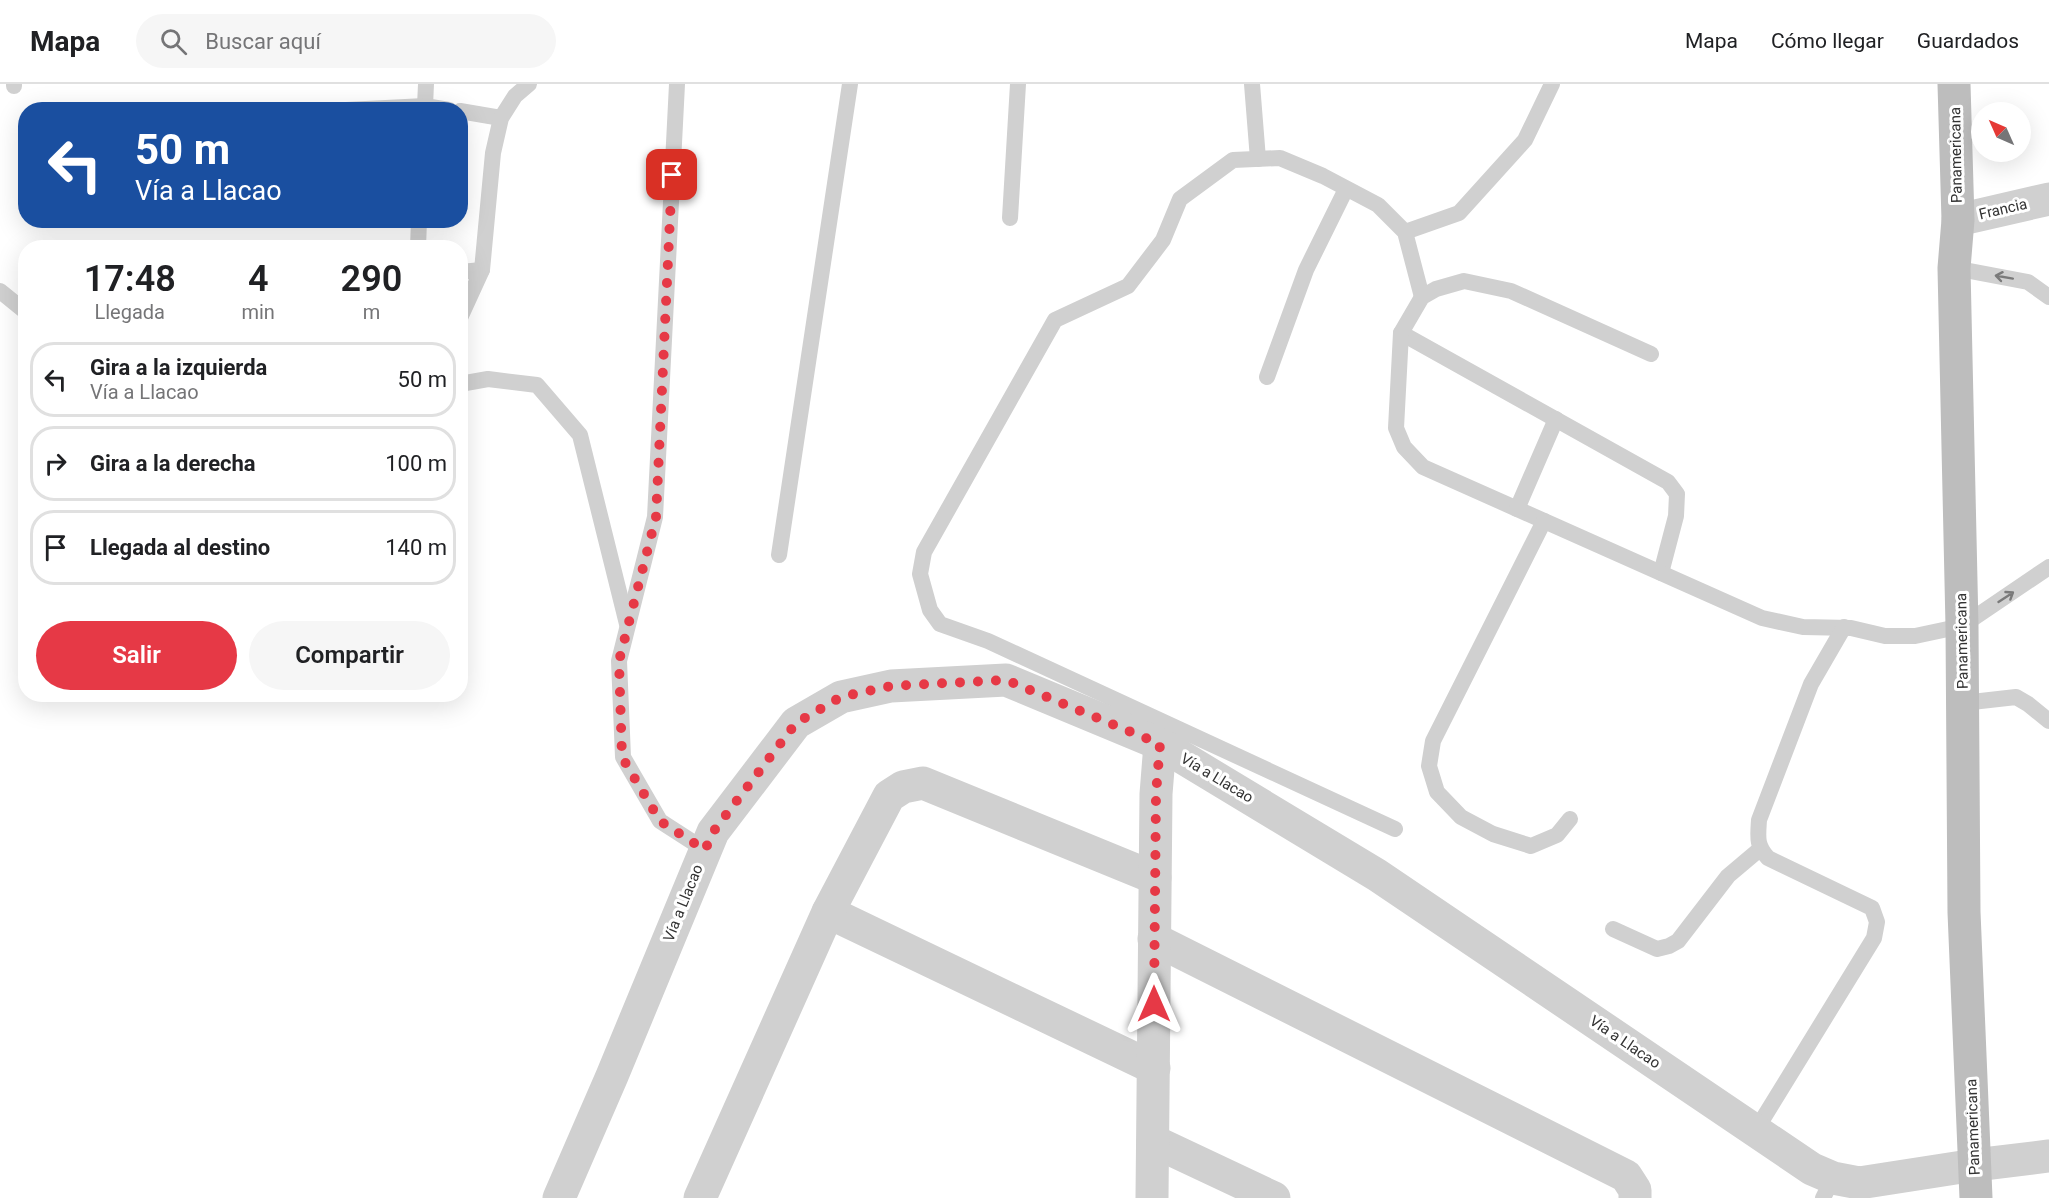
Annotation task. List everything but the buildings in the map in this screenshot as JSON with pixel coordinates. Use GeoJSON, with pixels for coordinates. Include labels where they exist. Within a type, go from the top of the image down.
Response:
{"type":"FeatureCollection","features":[{"type":"Feature","properties":{"kind":"main road","name":"Panamericana"},"geometry":{"type":"LineString","coordinates":[[1954,84],[1958,220],[1954,268],[1962,626],[1964,912],[1976,1198]]}},
{"type":"Feature","properties":{"kind":"street","name":"Francia"},"geometry":{"type":"LineString","coordinates":[[1958,220],[2049,199]]}},
{"type":"Feature","properties":{"kind":"street","name":"Vía a Llacao"},"geometry":{"type":"LineString","coordinates":[[559,1198],[713,832],[796,723],[841,697],[891,686],[1006,680],[1160,744],[1377,875],[1756,1130],[1812,1169],[1828,1188],[2049,1156]]}},
{"type":"Feature","properties":{"kind":"street"},"geometry":{"type":"LineString","coordinates":[[1152,1198],[1156,794],[1160,744]]}},
{"type":"Feature","properties":{"kind":"street"},"geometry":{"type":"LineString","coordinates":[[700,1198],[828,912],[889,796],[903,787],[923,783],[1155,878]]}},
{"type":"Feature","properties":{"kind":"street"},"geometry":{"type":"LineString","coordinates":[[828,912],[1154,1068]]}},
{"type":"Feature","properties":{"kind":"street"},"geometry":{"type":"LineString","coordinates":[[1154,939],[1626,1176],[1635,1190],[1635,1198]]}},
{"type":"Feature","properties":{"kind":"street"},"geometry":{"type":"LineString","coordinates":[[1153,1141],[1274,1198]]}},
{"type":"Feature","properties":{"kind":"lane"},"geometry":{"type":"LineString","coordinates":[[425,102],[426,84]]}},
{"type":"Feature","properties":{"kind":"lane"},"geometry":{"type":"LineString","coordinates":[[468,301],[482,270],[493,153],[501,118],[515,96],[529,84]]}},
{"type":"Feature","properties":{"kind":"lane"},"geometry":{"type":"LineString","coordinates":[[677,84],[656,517],[619,661],[622,757],[660,821],[705,850]]}},
{"type":"Feature","properties":{"kind":"lane"},"geometry":{"type":"LineString","coordinates":[[779,555],[850,84]]}},
{"type":"Feature","properties":{"kind":"lane"},"geometry":{"type":"LineString","coordinates":[[1010,218],[1018,84]]}},
{"type":"Feature","properties":{"kind":"lane"},"geometry":{"type":"LineString","coordinates":[[1252,84],[1258,159]]}},
{"type":"Feature","properties":{"kind":"lane"},"geometry":{"type":"LineString","coordinates":[[1405,232],[1459,213],[1526,140],[1552,84]]}},
{"type":"Feature","properties":{"kind":"lane"},"geometry":{"type":"LineString","coordinates":[[468,112],[501,118]]}},
{"type":"Feature","properties":{"kind":"lane"},"geometry":{"type":"LineString","coordinates":[[1395,829],[988,641],[940,624],[930,610],[920,574],[924,552],[1055,320],[1128,286],[1163,240],[1180,199],[1233,160],[1280,159],[1323,176],[1378,205],[1405,232],[1422,297]]}},
{"type":"Feature","properties":{"kind":"lane"},"geometry":{"type":"LineString","coordinates":[[1267,377],[1306,270],[1346,189]]}},
{"type":"Feature","properties":{"kind":"lane"},"geometry":{"type":"LineString","coordinates":[[1954,268],[2028,282],[2049,297]]}},
{"type":"Feature","properties":{"kind":"lane"},"geometry":{"type":"LineString","coordinates":[[468,271],[482,270]]}},
{"type":"Feature","properties":{"kind":"lane"},"geometry":{"type":"LineString","coordinates":[[1651,354],[1511,291],[1464,281],[1436,289],[1422,297],[1401,333],[1396,428],[1404,447],[1423,467],[1762,618],[1803,627],[1844,627],[1885,636],[1915,636],[1962,626],[2049,567]]}},
{"type":"Feature","properties":{"kind":"lane"},"geometry":{"type":"LineString","coordinates":[[0,291],[18,306]]}},
{"type":"Feature","properties":{"kind":"lane"},"geometry":{"type":"LineString","coordinates":[[1401,333],[1668,482],[1677,494],[1676,516],[1661,573]]}},
{"type":"Feature","properties":{"kind":"lane"},"geometry":{"type":"LineString","coordinates":[[468,383],[488,379],[537,385],[580,435],[628,626]]}},
{"type":"Feature","properties":{"kind":"lane"},"geometry":{"type":"LineString","coordinates":[[1517,508],[1556,419]]}},
{"type":"Feature","properties":{"kind":"lane"},"geometry":{"type":"LineString","coordinates":[[1544,520],[1433,741],[1429,766],[1437,792],[1461,817],[1493,834],[1531,846],[1557,835],[1570,819]]}},
{"type":"Feature","properties":{"kind":"lane"},"geometry":{"type":"LineString","coordinates":[[1756,1130],[1874,938],[1877,922],[1872,909],[1768,858],[1760,849],[1759,820],[1811,684],[1844,627]]}},
{"type":"Feature","properties":{"kind":"lane"},"geometry":{"type":"LineString","coordinates":[[1963,703],[2016,698],[2028,704],[2049,721]]}},
{"type":"Feature","properties":{"kind":"lane"},"geometry":{"type":"LineString","coordinates":[[1613,929],[1657,949],[1669,946],[1678,940],[1728,876],[1760,849]]}},
{"type":"Feature","properties":{"kind":"route"},"geometry":{"type":"LineString","coordinates":[[672,175],[656,517],[619,661],[622,757],[660,821],[705,850],[713,832],[796,723],[841,697],[891,686],[1006,680],[1160,744],[1156,794],[1154,1004]]}}]}
